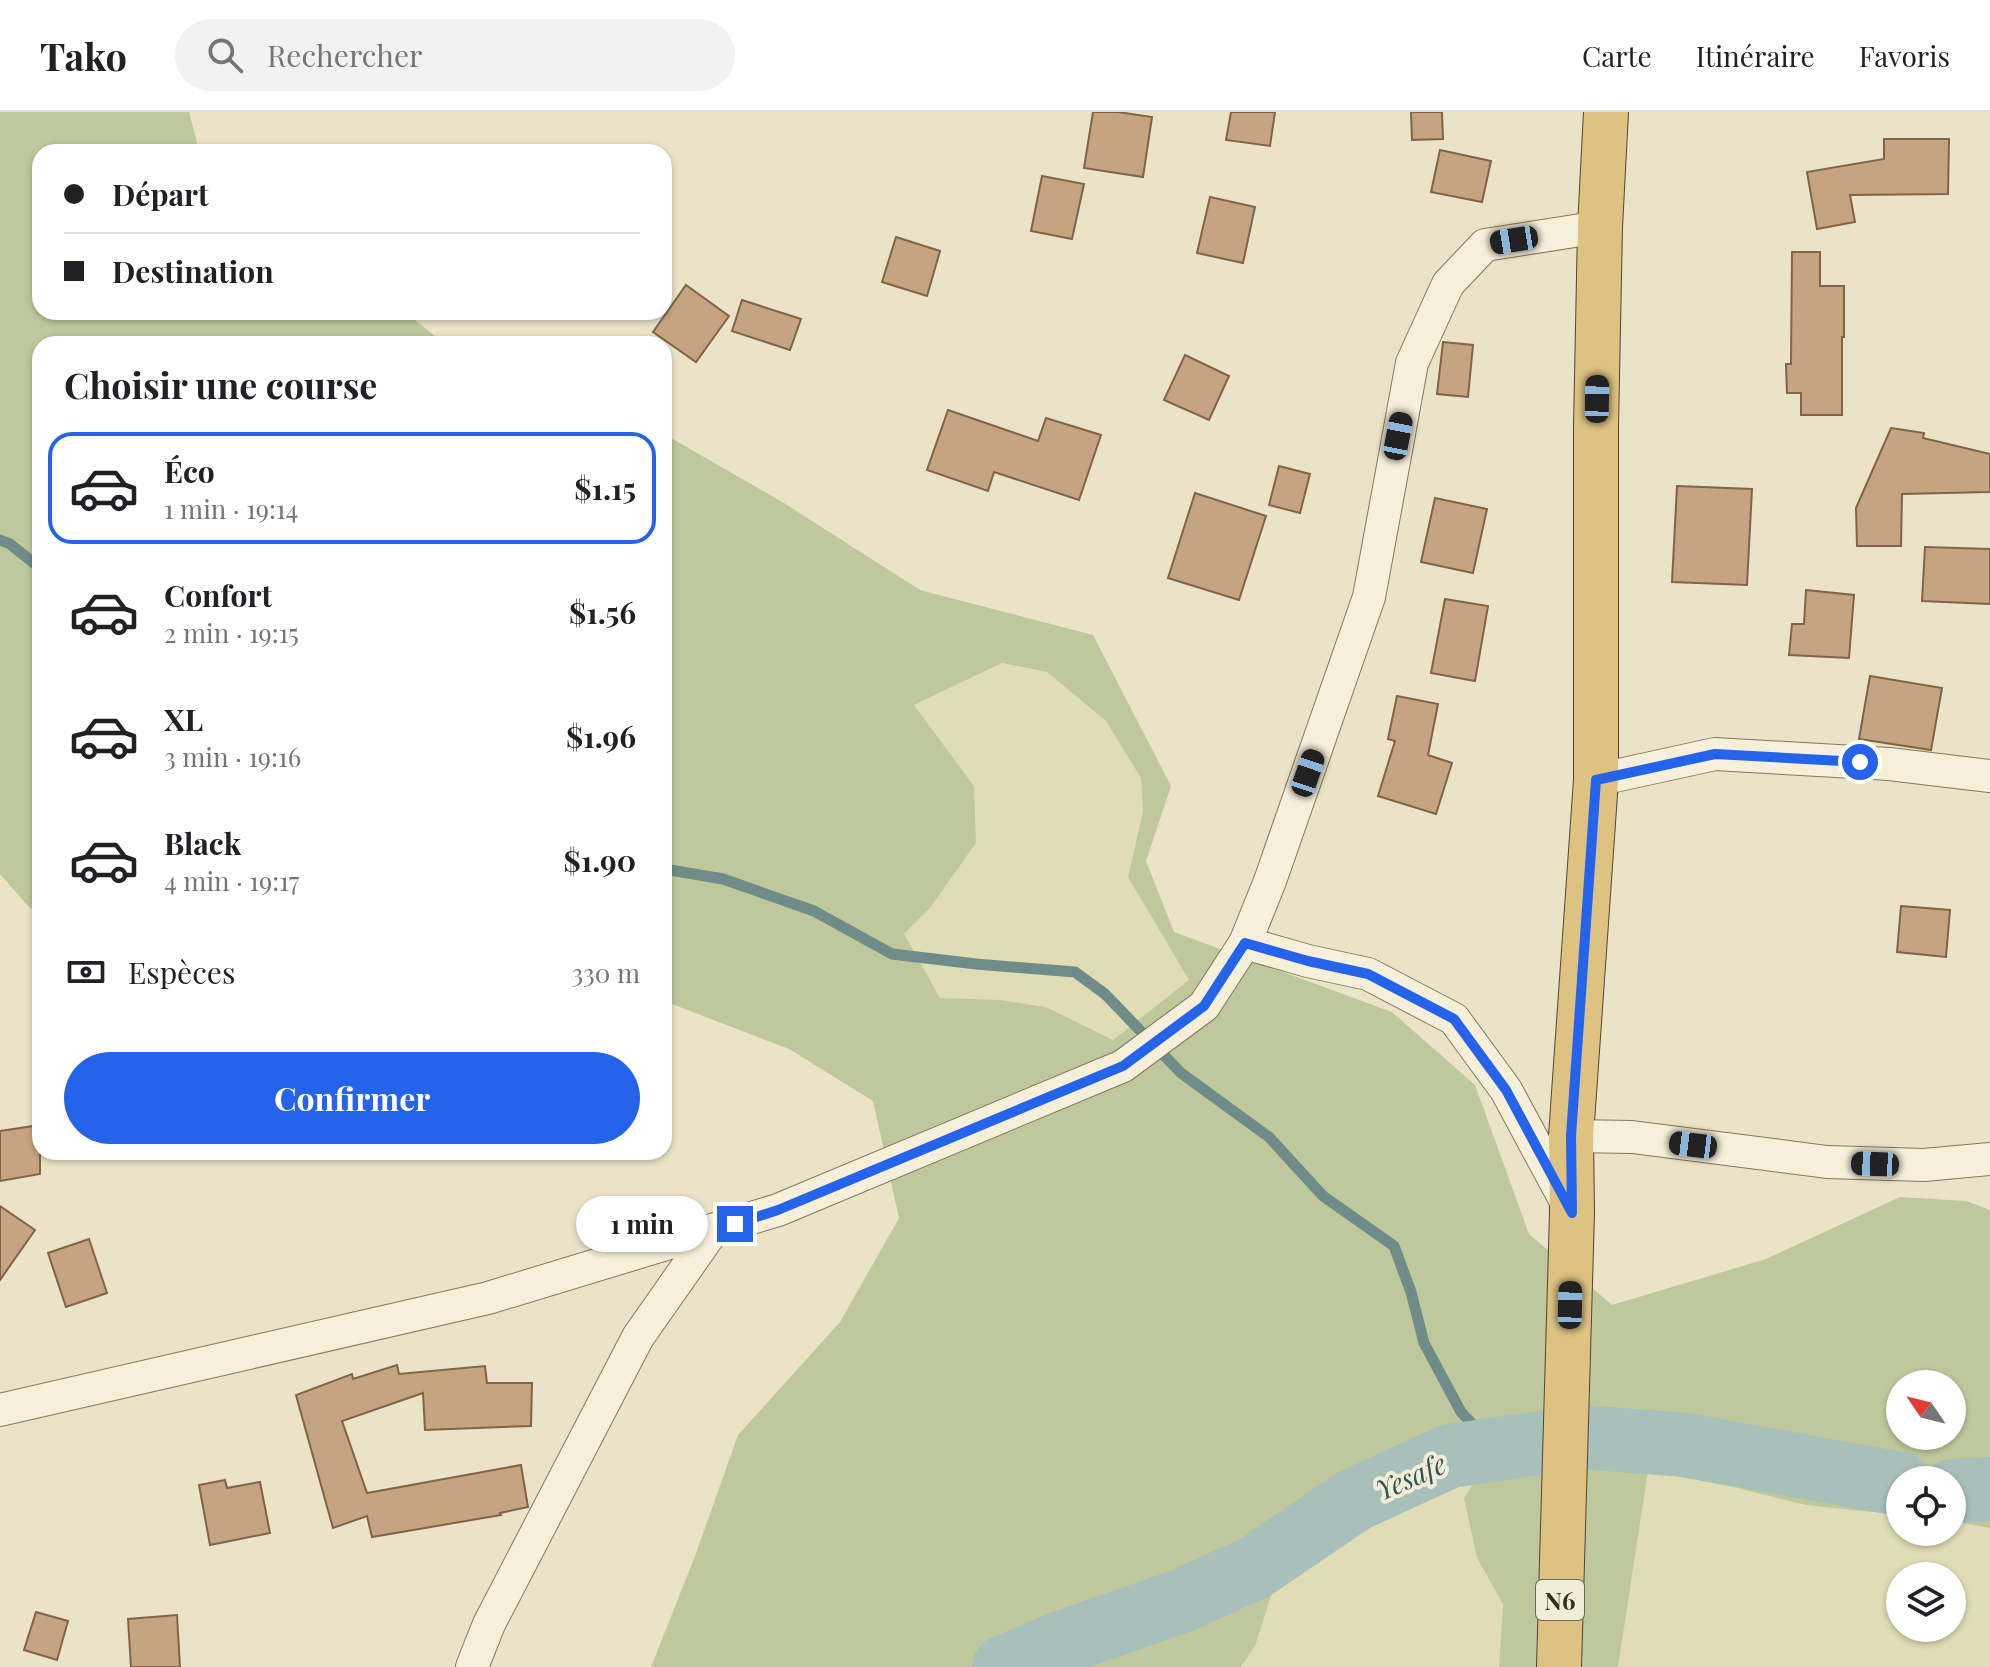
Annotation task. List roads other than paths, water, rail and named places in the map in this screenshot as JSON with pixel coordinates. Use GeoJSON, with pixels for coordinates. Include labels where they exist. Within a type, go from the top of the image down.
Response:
{"type":"FeatureCollection","features":[{"type":"Feature","properties":{"kind":"highway","name":"N6"},"geometry":{"type":"LineString","coordinates":[[1559,1667],[1572,1213],[1571,1136],[1596,780],[1596,427],[1606,112]]}},
{"type":"Feature","properties":{"kind":"street"},"geometry":{"type":"LineString","coordinates":[[0,1410],[488,1298],[713,1230],[778,1210],[1123,1066],[1204,1006],[1245,943],[1270,881],[1369,597],[1412,363],[1448,284],[1485,245],[1600,227]]}},
{"type":"Feature","properties":{"kind":"street"},"geometry":{"type":"LineString","coordinates":[[1596,780],[1715,754],[1889,764],[1990,776]]}},
{"type":"Feature","properties":{"kind":"street"},"geometry":{"type":"LineString","coordinates":[[1245,943],[1368,974],[1454,1019],[1506,1090],[1572,1213]]}},
{"type":"Feature","properties":{"kind":"street"},"geometry":{"type":"LineString","coordinates":[[1571,1136],[1632,1137],[1827,1162],[1924,1165],[1990,1159]]}},
{"type":"Feature","properties":{"kind":"street"},"geometry":{"type":"LineString","coordinates":[[472,1667],[489,1624],[638,1337],[713,1230]]}},
{"type":"Feature","properties":{"kind":"waterway"},"geometry":{"type":"LineString","coordinates":[[0,540],[32,562]]}},
{"type":"Feature","properties":{"kind":"waterway"},"geometry":{"type":"LineString","coordinates":[[672,870],[723,879],[814,911],[892,954],[1075,972],[1105,994],[1181,1073],[1269,1137],[1323,1196],[1394,1246],[1411,1292],[1424,1343],[1461,1412],[1496,1449]]}},
{"type":"Feature","properties":{"kind":"waterway","name":"Yesafe"},"geometry":{"type":"LineString","coordinates":[[1004,1667],[1061,1643],[1181,1601],[1254,1568],[1354,1500],[1450,1456],[1581,1437],[1686,1445],[1886,1481]]}},
{"type":"Feature","properties":{"kind":"waterway","name":"Yesafe"},"geometry":{"type":"LineString","coordinates":[[1966,1490],[1990,1489]]}}]}
